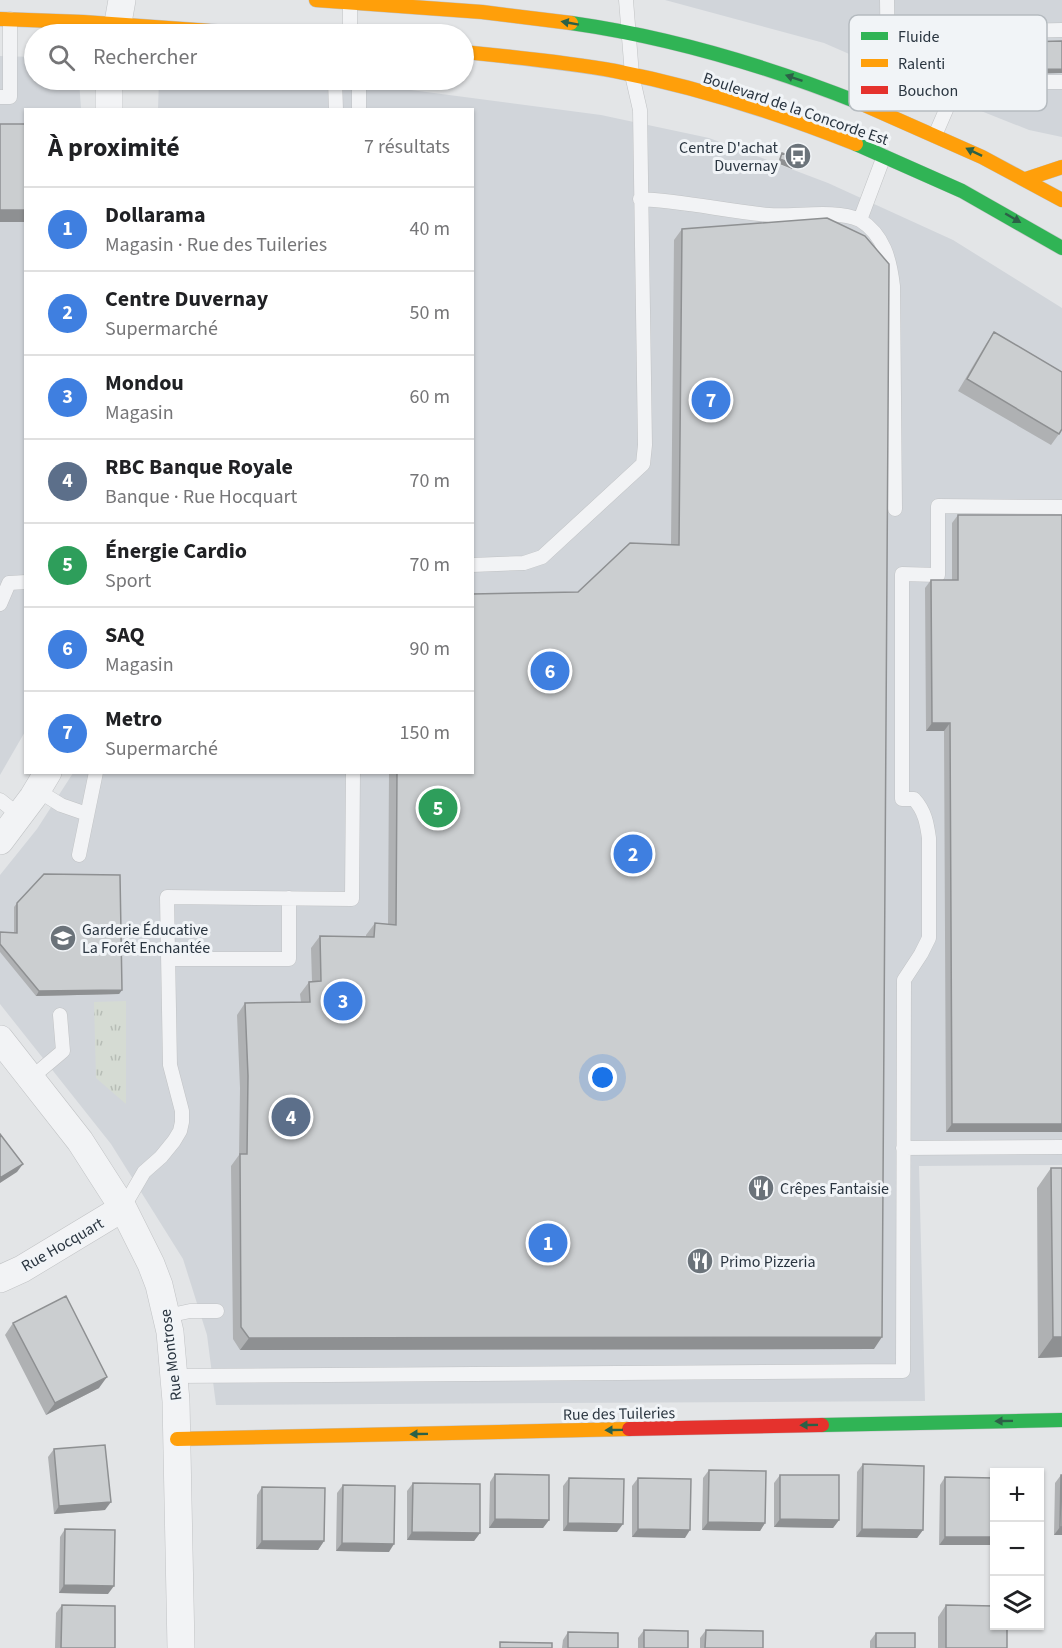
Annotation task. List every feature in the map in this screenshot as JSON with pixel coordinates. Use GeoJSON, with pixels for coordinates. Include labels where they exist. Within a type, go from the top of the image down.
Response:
{"type":"FeatureCollection","features":[{"type":"Feature","properties":{"kind":"street","name":"Boulevard de la Concorde Est"},"geometry":{"type":"LineString","coordinates":[[316,0],[538,18],[627,33],[749,63],[849,99]]}},
{"type":"Feature","properties":{"kind":"street"},"geometry":{"type":"LineString","coordinates":[[5,19],[119,20],[157,24]]}},
{"type":"Feature","properties":{"kind":"street","name":"Boulevard de la Concorde Est"},"geometry":{"type":"LineString","coordinates":[[474,53],[558,62],[632,75],[732,100],[800,123],[884,156],[992,207],[1062,249]]}},
{"type":"Feature","properties":{"kind":"street"},"geometry":{"type":"LineString","coordinates":[[109,90],[109,108]]}},
{"type":"Feature","properties":{"kind":"street","name":"Boulevard de la Concorde Est"},"geometry":{"type":"LineString","coordinates":[[880,111],[936,134],[1026,179],[1062,200]]}},
{"type":"Feature","properties":{"kind":"street"},"geometry":{"type":"LineString","coordinates":[[1026,179],[1062,167]]}},
{"type":"Feature","properties":{"kind":"street"},"geometry":{"type":"LineString","coordinates":[[0,841],[10,808],[42,781]]}},
{"type":"Feature","properties":{"kind":"street","name":"Rue Montrose"},"geometry":{"type":"LineString","coordinates":[[0,1039],[80,1141],[123,1208],[159,1285],[167,1316],[174,1377],[181,1648]]}},
{"type":"Feature","properties":{"kind":"street","name":"Rue Hocquart"},"geometry":{"type":"LineString","coordinates":[[0,1279],[22,1269],[123,1208]]}},
{"type":"Feature","properties":{"kind":"street","name":"Rue des Tuileries"},"geometry":{"type":"LineString","coordinates":[[177,1439],[1062,1420]]}},
{"type":"Feature","properties":{"kind":"lane"},"geometry":{"type":"LineString","coordinates":[[474,565],[524,563],[542,557],[644,464],[640,110],[632,75],[626,0]]}},
{"type":"Feature","properties":{"kind":"lane"},"geometry":{"type":"LineString","coordinates":[[887,0],[887,15]]}},
{"type":"Feature","properties":{"kind":"lane"},"geometry":{"type":"LineString","coordinates":[[350,1],[350,24]]}},
{"type":"Feature","properties":{"kind":"lane"},"geometry":{"type":"LineString","coordinates":[[0,97],[10,97],[5,19]]}},
{"type":"Feature","properties":{"kind":"lane"},"geometry":{"type":"LineString","coordinates":[[335,90],[336,108]]}},
{"type":"Feature","properties":{"kind":"lane"},"geometry":{"type":"LineString","coordinates":[[359,90],[359,108]]}},
{"type":"Feature","properties":{"kind":"lane"},"geometry":{"type":"LineString","coordinates":[[936,134],[946,111]]}},
{"type":"Feature","properties":{"kind":"lane"},"geometry":{"type":"LineString","coordinates":[[860,220],[884,156]]}},
{"type":"Feature","properties":{"kind":"lane"},"geometry":{"type":"LineString","coordinates":[[640,200],[664,200],[769,215],[844,215],[860,220],[878,238],[891,263],[893,286],[895,509]]}},
{"type":"Feature","properties":{"kind":"lane"},"geometry":{"type":"LineString","coordinates":[[174,1377],[903,1371],[904,980],[929,938],[929,838],[920,805],[914,799],[902,800],[902,574],[938,575],[938,506],[1062,507]]}},
{"type":"Feature","properties":{"kind":"lane"},"geometry":{"type":"LineString","coordinates":[[0,604],[9,583],[24,582]]}},
{"type":"Feature","properties":{"kind":"lane"},"geometry":{"type":"LineString","coordinates":[[79,855],[96,774]]}},
{"type":"Feature","properties":{"kind":"lane"},"geometry":{"type":"LineString","coordinates":[[123,1208],[144,1172],[174,1141],[182,1122],[182,1110],[170,1065],[167,897],[352,899],[353,774]]}},
{"type":"Feature","properties":{"kind":"lane"},"geometry":{"type":"LineString","coordinates":[[42,781],[61,805],[87,814]]}},
{"type":"Feature","properties":{"kind":"lane"},"geometry":{"type":"LineString","coordinates":[[168,959],[289,959],[289,898]]}},
{"type":"Feature","properties":{"kind":"lane"},"geometry":{"type":"LineString","coordinates":[[31,1078],[63,1051],[60,1015]]}},
{"type":"Feature","properties":{"kind":"lane"},"geometry":{"type":"LineString","coordinates":[[903,1148],[1062,1147]]}},
{"type":"Feature","properties":{"kind":"lane"},"geometry":{"type":"LineString","coordinates":[[167,1316],[190,1311],[217,1311]]}},
{"type":"Feature","properties":{"kind":"shaded area"},"geometry":{"type":"Polygon","coordinates":[[[665,0],[1062,0],[1062,137],[1029,130],[981,111],[1047,111],[1047,15],[849,15],[849,54],[824,43],[665,0]]]}},
{"type":"Feature","properties":{"kind":"shaded area"},"geometry":{"type":"Polygon","coordinates":[[[0,56],[24,57],[24,90],[80,90],[81,108],[24,108],[24,733],[0,775],[0,56]]]}},
{"type":"Feature","properties":{"kind":"shaded area"},"geometry":{"type":"Polygon","coordinates":[[[159,90],[411,90],[601,115],[709,138],[828,183],[953,240],[1062,308],[1062,1165],[919,1166],[925,1401],[216,1405],[207,1335],[183,1259],[111,1144],[0,1004],[0,875],[37,829],[72,774],[474,774],[474,108],[158,108],[159,90]]]}},
{"type":"Feature","properties":{"kind":"green space"},"geometry":{"type":"Polygon","coordinates":[[[126,1001],[126,1104],[96,1078],[94,1002],[126,1001]]]}},
{"type":"Feature","properties":{"kind":"building"},"geometry":{"type":"Polygon","coordinates":[[[1047,41],[1062,41],[1062,69],[1047,69],[1047,41]]]}},
{"type":"Feature","properties":{"kind":"building"},"geometry":{"type":"Polygon","coordinates":[[[0,124],[24,124],[24,210],[0,210],[0,124]]]}},
{"type":"Feature","properties":{"kind":"building"},"geometry":{"type":"Polygon","coordinates":[[[782,153],[798,159],[795,165],[780,159],[782,153]]]}},
{"type":"Feature","properties":{"kind":"building"},"geometry":{"type":"Polygon","coordinates":[[[827,218],[865,236],[889,264],[882,1337],[249,1338],[241,1327],[240,1154],[247,1154],[248,1076],[245,1003],[310,1002],[309,982],[321,981],[320,936],[374,937],[375,923],[396,925],[397,774],[474,774],[474,594],[578,592],[630,543],[679,545],[682,229],[827,218]]]}},
{"type":"Feature","properties":{"kind":"building"},"geometry":{"type":"Polygon","coordinates":[[[994,332],[1062,372],[1062,429],[1059,434],[967,379],[994,332]]]}},
{"type":"Feature","properties":{"kind":"building"},"geometry":{"type":"Polygon","coordinates":[[[958,515],[1062,515],[1062,1124],[952,1124],[950,723],[932,723],[931,580],[958,580],[958,515]]]}},
{"type":"Feature","properties":{"kind":"building"},"geometry":{"type":"Polygon","coordinates":[[[44,874],[120,875],[122,990],[39,991],[0,944],[0,932],[17,933],[17,903],[44,874]]]}},
{"type":"Feature","properties":{"kind":"building"},"geometry":{"type":"Polygon","coordinates":[[[0,1134],[23,1164],[0,1178],[0,1134]]]}},
{"type":"Feature","properties":{"kind":"building"},"geometry":{"type":"Polygon","coordinates":[[[1051,1168],[1062,1168],[1062,1337],[1053,1337],[1051,1168]]]}},
{"type":"Feature","properties":{"kind":"building"},"geometry":{"type":"Polygon","coordinates":[[[66,1296],[107,1377],[55,1403],[13,1323],[66,1296]]]}},
{"type":"Feature","properties":{"kind":"building"},"geometry":{"type":"Polygon","coordinates":[[[105,1445],[111,1502],[59,1506],[54,1449],[105,1445]]]}},
{"type":"Feature","properties":{"kind":"building"},"geometry":{"type":"Polygon","coordinates":[[[863,1464],[924,1466],[923,1530],[862,1529],[863,1464]]]}},
{"type":"Feature","properties":{"kind":"building"},"geometry":{"type":"Polygon","coordinates":[[[709,1470],[766,1471],[765,1523],[708,1522],[709,1470]]]}},
{"type":"Feature","properties":{"kind":"building"},"geometry":{"type":"Polygon","coordinates":[[[495,1474],[549,1475],[549,1520],[495,1519],[495,1474]]]}},
{"type":"Feature","properties":{"kind":"building"},"geometry":{"type":"Polygon","coordinates":[[[780,1475],[839,1475],[839,1520],[780,1519],[780,1475]]]}},
{"type":"Feature","properties":{"kind":"building"},"geometry":{"type":"Polygon","coordinates":[[[1061,1475],[1062,1527],[1060,1527],[1061,1475]]]}},
{"type":"Feature","properties":{"kind":"building"},"geometry":{"type":"Polygon","coordinates":[[[945,1477],[990,1478],[990,1537],[945,1537],[945,1477]]]}},
{"type":"Feature","properties":{"kind":"building"},"geometry":{"type":"Polygon","coordinates":[[[569,1478],[624,1479],[623,1524],[568,1523],[569,1478]]]}},
{"type":"Feature","properties":{"kind":"building"},"geometry":{"type":"Polygon","coordinates":[[[638,1478],[691,1479],[690,1530],[638,1529],[638,1478]]]}},
{"type":"Feature","properties":{"kind":"building"},"geometry":{"type":"Polygon","coordinates":[[[413,1483],[480,1484],[480,1533],[412,1532],[413,1483]]]}},
{"type":"Feature","properties":{"kind":"building"},"geometry":{"type":"Polygon","coordinates":[[[343,1485],[395,1486],[394,1544],[342,1543],[343,1485]]]}},
{"type":"Feature","properties":{"kind":"building"},"geometry":{"type":"Polygon","coordinates":[[[262,1487],[325,1488],[324,1541],[262,1541],[262,1487]]]}},
{"type":"Feature","properties":{"kind":"building"},"geometry":{"type":"Polygon","coordinates":[[[65,1529],[115,1530],[114,1586],[64,1585],[65,1529]]]}},
{"type":"Feature","properties":{"kind":"building"},"geometry":{"type":"Polygon","coordinates":[[[62,1605],[115,1606],[115,1648],[61,1648],[62,1605]]]}},
{"type":"Feature","properties":{"kind":"building"},"geometry":{"type":"Polygon","coordinates":[[[946,1605],[990,1606],[990,1630],[1007,1630],[1007,1648],[946,1648],[946,1605]]]}},
{"type":"Feature","properties":{"kind":"building"},"geometry":{"type":"Polygon","coordinates":[[[644,1630],[688,1631],[688,1648],[644,1648],[644,1630]]]}},
{"type":"Feature","properties":{"kind":"building"},"geometry":{"type":"Polygon","coordinates":[[[706,1630],[763,1631],[763,1648],[705,1648],[706,1630]]]}},
{"type":"Feature","properties":{"kind":"building"},"geometry":{"type":"Polygon","coordinates":[[[568,1632],[618,1633],[618,1648],[568,1648],[568,1632]]]}},
{"type":"Feature","properties":{"kind":"building"},"geometry":{"type":"Polygon","coordinates":[[[876,1633],[915,1633],[915,1648],[876,1648],[876,1633]]]}},
{"type":"Feature","properties":{"kind":"building"},"geometry":{"type":"Polygon","coordinates":[[[500,1642],[552,1643],[552,1648],[500,1648],[500,1642]]]}},
{"type":"Feature","properties":{"kind":"traffic: fast"},"geometry":{"type":"LineString","coordinates":[[571,23],[644,36],[717,54],[849,99]]}},
{"type":"Feature","properties":{"kind":"traffic: fast"},"geometry":{"type":"LineString","coordinates":[[856,144],[962,191],[1062,248]]}},
{"type":"Feature","properties":{"kind":"traffic: fast"},"geometry":{"type":"LineString","coordinates":[[822,1425],[1062,1420]]}},
{"type":"Feature","properties":{"kind":"traffic: slow"},"geometry":{"type":"LineString","coordinates":[[316,0],[482,12],[571,23]]}},
{"type":"Feature","properties":{"kind":"traffic: slow"},"geometry":{"type":"LineString","coordinates":[[0,19],[111,24]]}},
{"type":"Feature","properties":{"kind":"traffic: slow"},"geometry":{"type":"LineString","coordinates":[[474,53],[577,65],[646,77],[737,102],[856,144]]}},
{"type":"Feature","properties":{"kind":"traffic: slow"},"geometry":{"type":"LineString","coordinates":[[878,111],[982,157],[1062,200]]}},
{"type":"Feature","properties":{"kind":"traffic: slow"},"geometry":{"type":"LineString","coordinates":[[1026,179],[1062,167]]}},
{"type":"Feature","properties":{"kind":"traffic: slow"},"geometry":{"type":"LineString","coordinates":[[177,1439],[629,1429]]}},
{"type":"Feature","properties":{"kind":"traffic: jam"},"geometry":{"type":"LineString","coordinates":[[629,1429],[822,1425]]}},
{"type":"Feature","properties":{"kind":"place","name":"Centre D'achat Duvernay"},"geometry":{"type":"Point","coordinates":[798,156]}},
{"type":"Feature","properties":{"kind":"place","name":"Metro"},"geometry":{"type":"Point","coordinates":[711,400]}},
{"type":"Feature","properties":{"kind":"place","name":"SAQ"},"geometry":{"type":"Point","coordinates":[550,671]}},
{"type":"Feature","properties":{"kind":"place","name":"Énergie Cardio"},"geometry":{"type":"Point","coordinates":[438,808]}},
{"type":"Feature","properties":{"kind":"place","name":"Centre Duvernay"},"geometry":{"type":"Point","coordinates":[633,854]}},
{"type":"Feature","properties":{"kind":"place","name":"Garderie Éducative La Forêt Enchantée"},"geometry":{"type":"Point","coordinates":[63,938]}},
{"type":"Feature","properties":{"kind":"place","name":"Mondou"},"geometry":{"type":"Point","coordinates":[343,1001]}},
{"type":"Feature","properties":{"kind":"place","name":"RBC Banque Royale"},"geometry":{"type":"Point","coordinates":[291,1117]}},
{"type":"Feature","properties":{"kind":"place","name":"Crêpes Fantaisie"},"geometry":{"type":"Point","coordinates":[761,1188]}},
{"type":"Feature","properties":{"kind":"place","name":"Dollarama"},"geometry":{"type":"Point","coordinates":[548,1243]}},
{"type":"Feature","properties":{"kind":"place","name":"Primo Pizzeria"},"geometry":{"type":"Point","coordinates":[700,1261]}}]}
